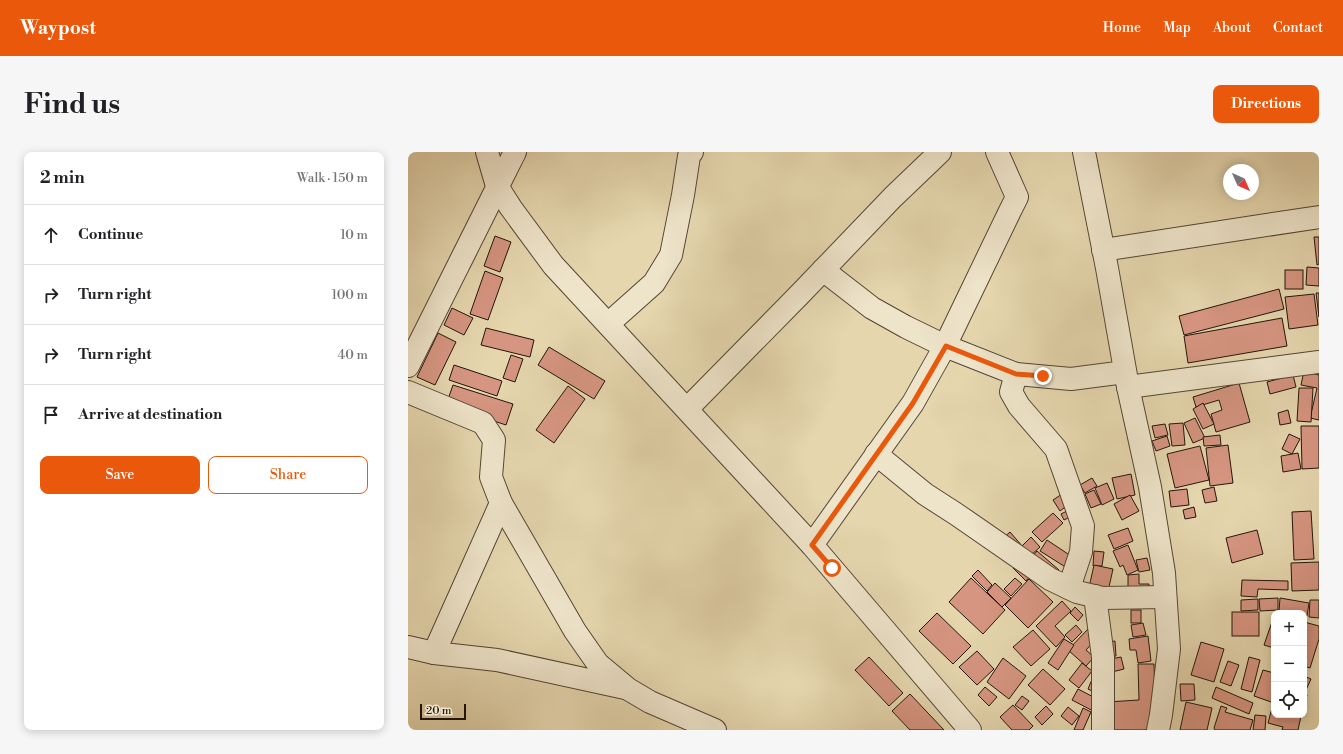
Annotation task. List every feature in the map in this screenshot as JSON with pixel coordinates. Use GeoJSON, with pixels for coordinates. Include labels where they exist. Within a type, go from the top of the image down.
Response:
{"type":"FeatureCollection","features":[{"type":"Feature","properties":{"kind":"street"},"geometry":{"type":"LineString","coordinates":[[487,152],[497,186],[511,208],[553,265],[812,545],[970,730]]}},
{"type":"Feature","properties":{"kind":"street"},"geometry":{"type":"LineString","coordinates":[[410,357],[515,152]]}},
{"type":"Feature","properties":{"kind":"street"},"geometry":{"type":"LineString","coordinates":[[608,324],[654,283],[671,255],[689,156],[692,152]]}},
{"type":"Feature","properties":{"kind":"street"},"geometry":{"type":"LineString","coordinates":[[687,409],[893,197],[940,152]]}},
{"type":"Feature","properties":{"kind":"street"},"geometry":{"type":"LineString","coordinates":[[812,545],[913,403],[946,346],[1017,197],[997,152]]}},
{"type":"Feature","properties":{"kind":"street"},"geometry":{"type":"LineString","coordinates":[[1084,152],[1104,250],[1127,380],[1150,487],[1164,573],[1169,649],[1162,715],[1158,730]]}},
{"type":"Feature","properties":{"kind":"street"},"geometry":{"type":"LineString","coordinates":[[1104,250],[1319,217]]}},
{"type":"Feature","properties":{"kind":"street"},"geometry":{"type":"LineString","coordinates":[[823,270],[872,308],[946,346],[1016,374],[1071,379],[1127,380],[1319,362]]}},
{"type":"Feature","properties":{"kind":"street"},"geometry":{"type":"LineString","coordinates":[[1016,374],[1011,392],[1019,406],[1056,449],[1083,526],[1081,552],[1069,588]]}},
{"type":"Feature","properties":{"kind":"street"},"geometry":{"type":"LineString","coordinates":[[408,392],[483,423],[494,440],[491,476],[501,503],[575,631],[598,664],[628,689],[650,702],[715,730]]}},
{"type":"Feature","properties":{"kind":"street"},"geometry":{"type":"LineString","coordinates":[[876,454],[925,494],[1050,579],[1077,592],[1102,598],[1165,597]]}},
{"type":"Feature","properties":{"kind":"street"},"geometry":{"type":"LineString","coordinates":[[434,653],[501,503]]}},
{"type":"Feature","properties":{"kind":"street"},"geometry":{"type":"LineString","coordinates":[[1095,596],[1103,657],[1103,730]]}},
{"type":"Feature","properties":{"kind":"street"},"geometry":{"type":"LineString","coordinates":[[408,647],[434,653],[498,660],[628,689]]}},
{"type":"Feature","properties":{"kind":"building"},"geometry":{"type":"Polygon","coordinates":[[[495,236],[511,242],[500,272],[484,266],[495,236]]]}},
{"type":"Feature","properties":{"kind":"building"},"geometry":{"type":"Polygon","coordinates":[[[1314,237],[1319,237],[1319,264],[1317,265],[1314,237]]]}},
{"type":"Feature","properties":{"kind":"building"},"geometry":{"type":"Polygon","coordinates":[[[1307,267],[1319,268],[1319,286],[1306,285],[1307,267]]]}},
{"type":"Feature","properties":{"kind":"building"},"geometry":{"type":"Polygon","coordinates":[[[1285,270],[1303,270],[1303,289],[1285,289],[1285,270]]]}},
{"type":"Feature","properties":{"kind":"building"},"geometry":{"type":"Polygon","coordinates":[[[485,271],[503,278],[488,320],[470,314],[485,271]]]}},
{"type":"Feature","properties":{"kind":"building"},"geometry":{"type":"Polygon","coordinates":[[[1279,289],[1284,309],[1184,335],[1179,316],[1279,289]]]}},
{"type":"Feature","properties":{"kind":"building"},"geometry":{"type":"Polygon","coordinates":[[[1316,293],[1319,293],[1319,317],[1316,293]]]}},
{"type":"Feature","properties":{"kind":"building"},"geometry":{"type":"Polygon","coordinates":[[[1314,294],[1318,325],[1289,329],[1285,297],[1314,294]]]}},
{"type":"Feature","properties":{"kind":"building"},"geometry":{"type":"Polygon","coordinates":[[[452,308],[473,318],[464,335],[444,325],[452,308]]]}},
{"type":"Feature","properties":{"kind":"building"},"geometry":{"type":"Polygon","coordinates":[[[1282,318],[1287,346],[1188,363],[1184,336],[1282,318]]]}},
{"type":"Feature","properties":{"kind":"building"},"geometry":{"type":"Polygon","coordinates":[[[486,328],[534,340],[530,357],[481,345],[486,328]]]}},
{"type":"Feature","properties":{"kind":"building"},"geometry":{"type":"Polygon","coordinates":[[[438,333],[456,342],[435,385],[417,377],[438,333]]]}},
{"type":"Feature","properties":{"kind":"building"},"geometry":{"type":"Polygon","coordinates":[[[549,347],[605,381],[594,399],[538,365],[549,347]]]}},
{"type":"Feature","properties":{"kind":"building"},"geometry":{"type":"Polygon","coordinates":[[[511,355],[523,359],[515,382],[503,378],[511,355]]]}},
{"type":"Feature","properties":{"kind":"building"},"geometry":{"type":"Polygon","coordinates":[[[454,365],[502,381],[497,396],[449,380],[454,365]]]}},
{"type":"Feature","properties":{"kind":"building"},"geometry":{"type":"Polygon","coordinates":[[[1304,371],[1319,375],[1319,420],[1310,418],[1317,388],[1301,385],[1304,371]]]}},
{"type":"Feature","properties":{"kind":"building"},"geometry":{"type":"Polygon","coordinates":[[[1293,375],[1296,387],[1270,394],[1267,382],[1293,375]]]}},
{"type":"Feature","properties":{"kind":"building"},"geometry":{"type":"Polygon","coordinates":[[[1239,383],[1250,422],[1216,432],[1211,414],[1222,410],[1219,400],[1196,407],[1193,397],[1239,383]]]}},
{"type":"Feature","properties":{"kind":"building"},"geometry":{"type":"Polygon","coordinates":[[[453,385],[513,404],[506,425],[446,405],[453,385]]]}},
{"type":"Feature","properties":{"kind":"building"},"geometry":{"type":"Polygon","coordinates":[[[568,386],[585,399],[554,443],[536,430],[568,386]]]}},
{"type":"Feature","properties":{"kind":"building"},"geometry":{"type":"Polygon","coordinates":[[[1299,388],[1313,388],[1311,422],[1297,421],[1299,388]]]}},
{"type":"Feature","properties":{"kind":"building"},"geometry":{"type":"Polygon","coordinates":[[[1203,403],[1214,424],[1203,429],[1193,409],[1203,403]]]}},
{"type":"Feature","properties":{"kind":"building"},"geometry":{"type":"Polygon","coordinates":[[[1288,410],[1291,423],[1280,425],[1278,413],[1288,410]]]}},
{"type":"Feature","properties":{"kind":"building"},"geometry":{"type":"Polygon","coordinates":[[[1195,418],[1205,438],[1193,443],[1184,423],[1195,418]]]}},
{"type":"Feature","properties":{"kind":"building"},"geometry":{"type":"Polygon","coordinates":[[[1183,423],[1185,445],[1172,446],[1169,424],[1183,423]]]}},
{"type":"Feature","properties":{"kind":"building"},"geometry":{"type":"Polygon","coordinates":[[[1165,424],[1168,435],[1155,438],[1152,426],[1165,424]]]}},
{"type":"Feature","properties":{"kind":"building"},"geometry":{"type":"Polygon","coordinates":[[[1301,426],[1319,426],[1319,468],[1302,469],[1301,426]]]}},
{"type":"Feature","properties":{"kind":"building"},"geometry":{"type":"Polygon","coordinates":[[[1289,434],[1300,439],[1292,454],[1282,449],[1289,434]]]}},
{"type":"Feature","properties":{"kind":"building"},"geometry":{"type":"Polygon","coordinates":[[[1220,435],[1221,445],[1204,446],[1203,437],[1220,435]]]}},
{"type":"Feature","properties":{"kind":"building"},"geometry":{"type":"Polygon","coordinates":[[[1167,436],[1170,446],[1156,451],[1152,441],[1167,436]]]}},
{"type":"Feature","properties":{"kind":"building"},"geometry":{"type":"Polygon","coordinates":[[[1228,445],[1233,483],[1210,486],[1206,448],[1228,445]]]}},
{"type":"Feature","properties":{"kind":"building"},"geometry":{"type":"Polygon","coordinates":[[[1200,446],[1209,480],[1175,488],[1167,454],[1200,446]]]}},
{"type":"Feature","properties":{"kind":"building"},"geometry":{"type":"Polygon","coordinates":[[[1298,453],[1301,469],[1283,472],[1281,456],[1298,453]]]}},
{"type":"Feature","properties":{"kind":"building"},"geometry":{"type":"Polygon","coordinates":[[[1131,474],[1135,495],[1117,499],[1112,478],[1131,474]]]}},
{"type":"Feature","properties":{"kind":"building"},"geometry":{"type":"Polygon","coordinates":[[[1092,478],[1097,486],[1085,493],[1080,485],[1092,478]]]}},
{"type":"Feature","properties":{"kind":"building"},"geometry":{"type":"Polygon","coordinates":[[[1107,483],[1114,499],[1102,505],[1095,488],[1107,483]]]}},
{"type":"Feature","properties":{"kind":"building"},"geometry":{"type":"Polygon","coordinates":[[[1214,487],[1217,501],[1205,503],[1202,490],[1214,487]]]}},
{"type":"Feature","properties":{"kind":"building"},"geometry":{"type":"Polygon","coordinates":[[[1187,489],[1189,505],[1171,507],[1169,491],[1187,489]]]}},
{"type":"Feature","properties":{"kind":"building"},"geometry":{"type":"Polygon","coordinates":[[[1094,490],[1101,504],[1091,508],[1085,494],[1094,490]]]}},
{"type":"Feature","properties":{"kind":"building"},"geometry":{"type":"Polygon","coordinates":[[[1065,492],[1072,502],[1060,511],[1053,500],[1065,492]]]}},
{"type":"Feature","properties":{"kind":"building"},"geometry":{"type":"Polygon","coordinates":[[[1130,495],[1139,511],[1122,520],[1114,504],[1130,495]]]}},
{"type":"Feature","properties":{"kind":"building"},"geometry":{"type":"Polygon","coordinates":[[[1194,507],[1196,517],[1185,519],[1183,510],[1194,507]]]}},
{"type":"Feature","properties":{"kind":"building"},"geometry":{"type":"Polygon","coordinates":[[[1071,509],[1074,515],[1064,520],[1061,514],[1071,509]]]}},
{"type":"Feature","properties":{"kind":"building"},"geometry":{"type":"Polygon","coordinates":[[[1311,511],[1314,559],[1294,560],[1292,512],[1311,511]]]}},
{"type":"Feature","properties":{"kind":"building"},"geometry":{"type":"Polygon","coordinates":[[[1053,513],[1063,523],[1042,542],[1032,532],[1053,513]]]}},
{"type":"Feature","properties":{"kind":"building"},"geometry":{"type":"Polygon","coordinates":[[[1128,528],[1133,541],[1114,549],[1108,535],[1128,528]]]}},
{"type":"Feature","properties":{"kind":"building"},"geometry":{"type":"Polygon","coordinates":[[[1257,530],[1263,554],[1232,563],[1226,538],[1257,530]]]}},
{"type":"Feature","properties":{"kind":"building"},"geometry":{"type":"Polygon","coordinates":[[[1010,532],[1023,547],[1014,556],[1000,541],[1010,532]]]}},
{"type":"Feature","properties":{"kind":"building"},"geometry":{"type":"Polygon","coordinates":[[[1031,537],[1040,547],[1030,556],[1021,547],[1031,537]]]}},
{"type":"Feature","properties":{"kind":"building"},"geometry":{"type":"Polygon","coordinates":[[[1047,540],[1074,558],[1067,568],[1040,551],[1047,540]]]}},
{"type":"Feature","properties":{"kind":"building"},"geometry":{"type":"Polygon","coordinates":[[[1128,545],[1138,570],[1127,575],[1123,565],[1120,567],[1113,551],[1128,545]]]}},
{"type":"Feature","properties":{"kind":"building"},"geometry":{"type":"Polygon","coordinates":[[[1037,551],[1059,570],[1051,578],[1030,559],[1037,551]]]}},
{"type":"Feature","properties":{"kind":"building"},"geometry":{"type":"Polygon","coordinates":[[[1094,551],[1104,552],[1102,566],[1093,566],[1094,551]]]}},
{"type":"Feature","properties":{"kind":"building"},"geometry":{"type":"Polygon","coordinates":[[[1147,558],[1150,570],[1139,572],[1136,560],[1147,558]]]}},
{"type":"Feature","properties":{"kind":"building"},"geometry":{"type":"Polygon","coordinates":[[[1319,562],[1319,590],[1292,591],[1291,563],[1319,562]]]}},
{"type":"Feature","properties":{"kind":"building"},"geometry":{"type":"Polygon","coordinates":[[[1018,563],[1031,575],[1026,581],[1013,568],[1018,563]]]}},
{"type":"Feature","properties":{"kind":"building"},"geometry":{"type":"Polygon","coordinates":[[[1094,565],[1113,569],[1107,596],[1088,592],[1094,565]]]}},
{"type":"Feature","properties":{"kind":"building"},"geometry":{"type":"Polygon","coordinates":[[[978,570],[992,585],[987,591],[972,576],[978,570]]]}},
{"type":"Feature","properties":{"kind":"building"},"geometry":{"type":"Polygon","coordinates":[[[1139,574],[1139,584],[1149,584],[1149,599],[1128,600],[1128,575],[1139,574]]]}},
{"type":"Feature","properties":{"kind":"building"},"geometry":{"type":"Polygon","coordinates":[[[971,578],[1005,610],[983,634],[949,602],[971,578]]]}},
{"type":"Feature","properties":{"kind":"building"},"geometry":{"type":"Polygon","coordinates":[[[1015,578],[1022,584],[1011,596],[1004,589],[1015,578]]]}},
{"type":"Feature","properties":{"kind":"building"},"geometry":{"type":"Polygon","coordinates":[[[1029,579],[1053,602],[1028,628],[1005,605],[1029,579]]]}},
{"type":"Feature","properties":{"kind":"building"},"geometry":{"type":"Polygon","coordinates":[[[1242,580],[1288,581],[1288,590],[1258,589],[1257,597],[1241,596],[1242,580]]]}},
{"type":"Feature","properties":{"kind":"building"},"geometry":{"type":"Polygon","coordinates":[[[995,583],[1011,598],[1002,607],[987,592],[995,583]]]}},
{"type":"Feature","properties":{"kind":"building"},"geometry":{"type":"Polygon","coordinates":[[[1278,598],[1278,610],[1260,611],[1259,599],[1278,598]]]}},
{"type":"Feature","properties":{"kind":"building"},"geometry":{"type":"Polygon","coordinates":[[[1280,598],[1309,603],[1307,616],[1307,610],[1279,610],[1280,598]]]}},
{"type":"Feature","properties":{"kind":"building"},"geometry":{"type":"Polygon","coordinates":[[[1258,599],[1258,610],[1241,611],[1241,600],[1258,599]]]}},
{"type":"Feature","properties":{"kind":"building"},"geometry":{"type":"Polygon","coordinates":[[[1310,600],[1319,600],[1319,618],[1309,617],[1310,600]]]}},
{"type":"Feature","properties":{"kind":"building"},"geometry":{"type":"Polygon","coordinates":[[[1062,601],[1071,611],[1055,626],[1065,637],[1056,647],[1036,626],[1062,601]]]}},
{"type":"Feature","properties":{"kind":"building"},"geometry":{"type":"Polygon","coordinates":[[[1075,607],[1083,615],[1078,621],[1070,613],[1075,607]]]}},
{"type":"Feature","properties":{"kind":"building"},"geometry":{"type":"Polygon","coordinates":[[[1131,610],[1141,610],[1141,623],[1131,623],[1131,610]]]}},
{"type":"Feature","properties":{"kind":"building"},"geometry":{"type":"Polygon","coordinates":[[[1232,612],[1259,612],[1259,636],[1232,636],[1232,612]]]}},
{"type":"Feature","properties":{"kind":"building"},"geometry":{"type":"Polygon","coordinates":[[[937,613],[971,646],[953,664],[919,631],[937,613]]]}},
{"type":"Feature","properties":{"kind":"building"},"geometry":{"type":"Polygon","coordinates":[[[1143,623],[1146,635],[1133,637],[1131,625],[1143,623]]]}},
{"type":"Feature","properties":{"kind":"building"},"geometry":{"type":"Polygon","coordinates":[[[1307,623],[1319,626],[1319,639],[1310,668],[1307,667],[1307,623]]]}},
{"type":"Feature","properties":{"kind":"building"},"geometry":{"type":"Polygon","coordinates":[[[1076,625],[1082,632],[1072,642],[1065,635],[1076,625]]]}},
{"type":"Feature","properties":{"kind":"building"},"geometry":{"type":"Polygon","coordinates":[[[1271,625],[1271,647],[1264,645],[1271,625]]]}},
{"type":"Feature","properties":{"kind":"building"},"geometry":{"type":"Polygon","coordinates":[[[1088,629],[1097,638],[1086,650],[1094,657],[1086,666],[1068,650],[1088,629]]]}},
{"type":"Feature","properties":{"kind":"building"},"geometry":{"type":"Polygon","coordinates":[[[1033,630],[1050,649],[1031,666],[1013,647],[1033,630]]]}},
{"type":"Feature","properties":{"kind":"building"},"geometry":{"type":"Polygon","coordinates":[[[1148,636],[1151,661],[1138,663],[1136,650],[1130,650],[1129,639],[1148,636]]]}},
{"type":"Feature","properties":{"kind":"building"},"geometry":{"type":"Polygon","coordinates":[[[1064,639],[1074,645],[1058,670],[1048,663],[1064,639]]]}},
{"type":"Feature","properties":{"kind":"building"},"geometry":{"type":"Polygon","coordinates":[[[1115,641],[1116,656],[1105,658],[1103,643],[1115,641]]]}},
{"type":"Feature","properties":{"kind":"building"},"geometry":{"type":"Polygon","coordinates":[[[1201,642],[1224,649],[1214,682],[1191,675],[1201,642]]]}},
{"type":"Feature","properties":{"kind":"building"},"geometry":{"type":"Polygon","coordinates":[[[977,651],[994,669],[977,685],[959,667],[977,651]]]}},
{"type":"Feature","properties":{"kind":"building"},"geometry":{"type":"Polygon","coordinates":[[[869,657],[903,693],[889,706],[855,670],[869,657]]]}},
{"type":"Feature","properties":{"kind":"building"},"geometry":{"type":"Polygon","coordinates":[[[1121,657],[1124,669],[1108,673],[1105,660],[1121,657]]]}},
{"type":"Feature","properties":{"kind":"building"},"geometry":{"type":"Polygon","coordinates":[[[1249,657],[1260,660],[1252,692],[1241,689],[1249,657]]]}},
{"type":"Feature","properties":{"kind":"building"},"geometry":{"type":"Polygon","coordinates":[[[1003,658],[1026,676],[1009,699],[987,682],[1003,658]]]}},
{"type":"Feature","properties":{"kind":"building"},"geometry":{"type":"Polygon","coordinates":[[[1228,661],[1239,665],[1231,686],[1220,682],[1228,661]]]}},
{"type":"Feature","properties":{"kind":"building"},"geometry":{"type":"Polygon","coordinates":[[[1082,663],[1092,671],[1079,688],[1069,680],[1082,663]]]}},
{"type":"Feature","properties":{"kind":"building"},"geometry":{"type":"Polygon","coordinates":[[[1138,664],[1154,664],[1156,729],[1108,730],[1107,702],[1139,700],[1138,664]]]}},
{"type":"Feature","properties":{"kind":"building"},"geometry":{"type":"Polygon","coordinates":[[[1043,669],[1065,689],[1050,705],[1028,685],[1043,669]]]}},
{"type":"Feature","properties":{"kind":"building"},"geometry":{"type":"Polygon","coordinates":[[[1263,670],[1271,672],[1271,702],[1254,696],[1263,670]]]}},
{"type":"Feature","properties":{"kind":"building"},"geometry":{"type":"Polygon","coordinates":[[[1093,677],[1094,692],[1088,689],[1093,677]]]}},
{"type":"Feature","properties":{"kind":"building"},"geometry":{"type":"Polygon","coordinates":[[[1307,677],[1311,679],[1307,688],[1307,677]]]}},
{"type":"Feature","properties":{"kind":"building"},"geometry":{"type":"Polygon","coordinates":[[[1180,684],[1194,684],[1195,700],[1181,701],[1180,684]]]}},
{"type":"Feature","properties":{"kind":"building"},"geometry":{"type":"Polygon","coordinates":[[[985,687],[997,697],[989,706],[978,695],[985,687]]]}},
{"type":"Feature","properties":{"kind":"building"},"geometry":{"type":"Polygon","coordinates":[[[1216,687],[1253,703],[1249,714],[1212,698],[1216,687]]]}},
{"type":"Feature","properties":{"kind":"building"},"geometry":{"type":"Polygon","coordinates":[[[1078,689],[1105,703],[1099,714],[1072,700],[1078,689]]]}},
{"type":"Feature","properties":{"kind":"building"},"geometry":{"type":"Polygon","coordinates":[[[910,694],[944,730],[910,730],[892,711],[910,694]]]}},
{"type":"Feature","properties":{"kind":"building"},"geometry":{"type":"Polygon","coordinates":[[[1022,696],[1029,701],[1022,710],[1015,705],[1022,696]]]}},
{"type":"Feature","properties":{"kind":"building"},"geometry":{"type":"Polygon","coordinates":[[[1186,702],[1212,708],[1207,730],[1180,730],[1186,702]]]}},
{"type":"Feature","properties":{"kind":"building"},"geometry":{"type":"Polygon","coordinates":[[[1013,705],[1033,726],[1029,730],[1012,730],[1000,717],[1013,705]]]}},
{"type":"Feature","properties":{"kind":"building"},"geometry":{"type":"Polygon","coordinates":[[[1046,706],[1053,714],[1042,725],[1035,717],[1046,706]]]}},
{"type":"Feature","properties":{"kind":"building"},"geometry":{"type":"Polygon","coordinates":[[[1221,706],[1227,708],[1225,712],[1253,720],[1250,730],[1215,730],[1214,728],[1221,706]]]}},
{"type":"Feature","properties":{"kind":"building"},"geometry":{"type":"Polygon","coordinates":[[[1068,707],[1079,716],[1072,725],[1061,716],[1068,707]]]}},
{"type":"Feature","properties":{"kind":"building"},"geometry":{"type":"Polygon","coordinates":[[[1083,708],[1091,712],[1083,730],[1074,730],[1083,708]]]}},
{"type":"Feature","properties":{"kind":"building"},"geometry":{"type":"Polygon","coordinates":[[[1271,712],[1271,718],[1301,718],[1298,730],[1282,730],[1283,727],[1268,723],[1271,712]]]}},
{"type":"Feature","properties":{"kind":"building"},"geometry":{"type":"Polygon","coordinates":[[[1255,715],[1266,716],[1265,730],[1253,730],[1255,715]]]}},
{"type":"Feature","properties":{"kind":"route"},"geometry":{"type":"LineString","coordinates":[[832,568],[812,545],[913,403],[946,346],[1016,374],[1043,376]]}}]}
